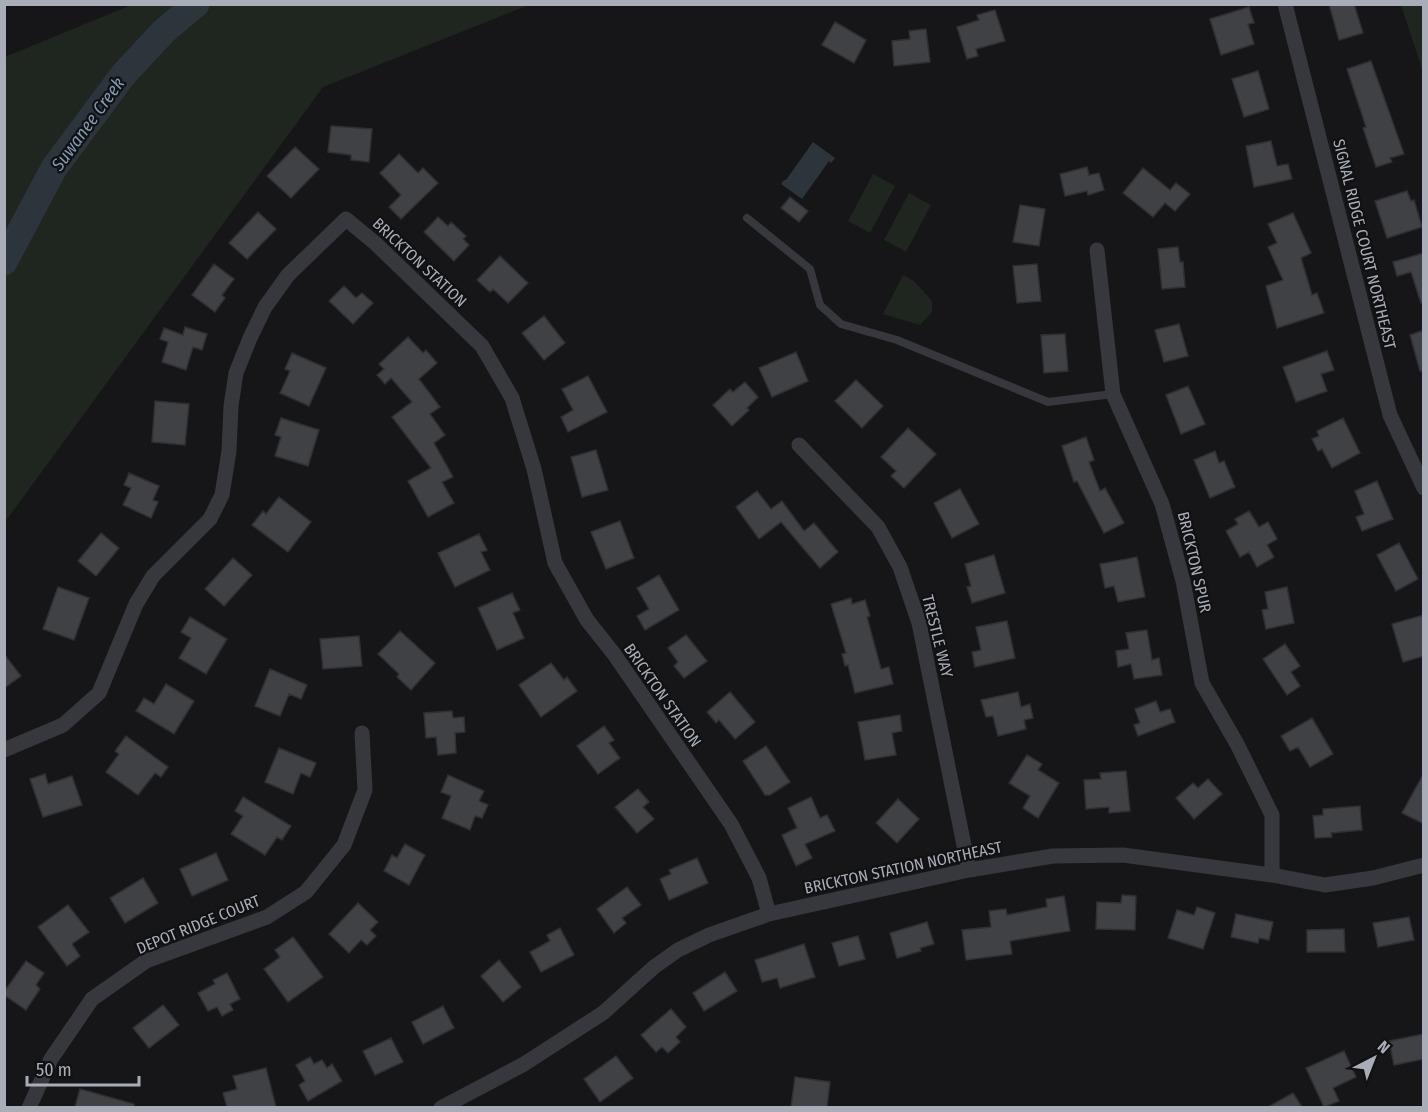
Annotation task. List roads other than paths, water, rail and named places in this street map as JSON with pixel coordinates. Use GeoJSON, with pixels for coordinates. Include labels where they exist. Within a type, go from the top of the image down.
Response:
{"type":"FeatureCollection","features":[{"type":"Feature","properties":{"kind":"street","name":"SIGNAL RIDGE COURT NORTHEAST"},"geometry":{"type":"LineString","coordinates":[[1285,4],[1390,415],[1424,488]]}},
{"type":"Feature","properties":{"kind":"street","name":"BRICKTON STATION"},"geometry":{"type":"LineString","coordinates":[[4,750],[63,725],[99,693],[136,604],[153,576],[210,519],[222,495],[229,451],[231,406],[236,374],[265,307],[288,274],[346,219],[375,243],[482,346],[512,398],[534,469],[555,562],[587,620],[614,654],[731,824],[759,878],[770,914]]}},
{"type":"Feature","properties":{"kind":"street","name":"BRICKTON SPUR"},"geometry":{"type":"LineString","coordinates":[[1096,250],[1113,394],[1162,504],[1183,581],[1202,683],[1237,744],[1272,815],[1272,875]]}},
{"type":"Feature","properties":{"kind":"street","name":"TRESTLE WAY"},"geometry":{"type":"LineString","coordinates":[[799,445],[878,526],[900,567],[920,623],[969,870]]}},
{"type":"Feature","properties":{"kind":"street","name":"DEPOT RIDGE COURT"},"geometry":{"type":"LineString","coordinates":[[29,1107],[51,1059],[92,999],[146,961],[267,917],[306,892],[344,845],[365,790],[362,733]]}},
{"type":"Feature","properties":{"kind":"street","name":"BRICKTON STATION NORTHEAST"},"geometry":{"type":"LineString","coordinates":[[441,1107],[524,1064],[603,1013],[654,967],[678,950],[709,935],[770,914],[969,870],[1053,856],[1123,855],[1272,875],[1325,885],[1373,878],[1424,865]]}},
{"type":"Feature","properties":{"kind":"lane"},"geometry":{"type":"LineString","coordinates":[[747,218],[810,269],[820,305],[841,324],[897,340],[1048,402],[1113,394]]}},
{"type":"Feature","properties":{"kind":"waterway","name":"Suwanee Creek"},"geometry":{"type":"LineString","coordinates":[[4,262],[54,168],[123,75],[164,31],[196,4]]}}]}
